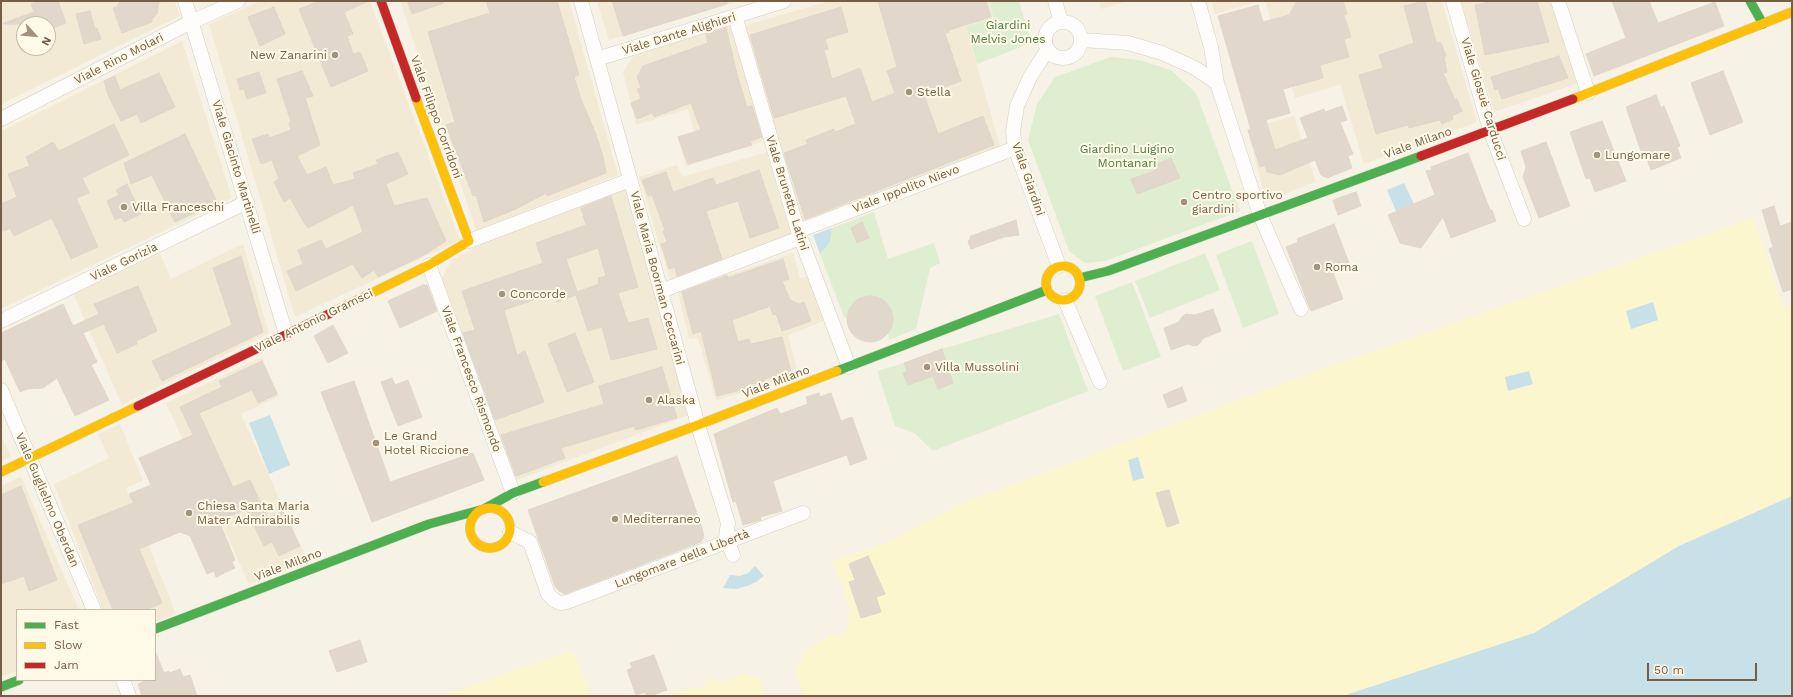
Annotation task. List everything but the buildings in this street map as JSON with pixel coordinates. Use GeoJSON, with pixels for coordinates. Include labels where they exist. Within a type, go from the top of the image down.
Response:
{"type":"FeatureCollection","features":[{"type":"Feature","properties":{"kind":"street","name":"Viale Giacinto Martinelli"},"geometry":{"type":"LineString","coordinates":[[185,1],[286,334]]}},
{"type":"Feature","properties":{"kind":"street","name":"Viale Rino Molari"},"geometry":{"type":"LineString","coordinates":[[1,119],[191,22],[238,1]]}},
{"type":"Feature","properties":{"kind":"street","name":"Viale Filippo Corridoni"},"geometry":{"type":"LineString","coordinates":[[381,1],[469,241]]}},
{"type":"Feature","properties":{"kind":"street","name":"Viale Maria Boorman Ceccarini"},"geometry":{"type":"LineString","coordinates":[[581,1],[698,425],[728,522],[726,537],[733,555]]}},
{"type":"Feature","properties":{"kind":"street","name":"Viale Dante Alighieri"},"geometry":{"type":"LineString","coordinates":[[597,59],[784,1]]}},
{"type":"Feature","properties":{"kind":"street"},"geometry":{"type":"LineString","coordinates":[[1054,1],[1061,22]]}},
{"type":"Feature","properties":{"kind":"street"},"geometry":{"type":"LineString","coordinates":[[1198,1],[1211,47],[1217,83],[1260,215],[1301,309]]}},
{"type":"Feature","properties":{"kind":"street","name":"Viale Giosuè Carducci"},"geometry":{"type":"LineString","coordinates":[[1453,1],[1490,130],[1524,219]]}},
{"type":"Feature","properties":{"kind":"street"},"geometry":{"type":"LineString","coordinates":[[1558,1],[1588,93]]}},
{"type":"Feature","properties":{"kind":"street"},"geometry":{"type":"LineString","coordinates":[[1750,1],[1763,24]]}},
{"type":"Feature","properties":{"kind":"street","name":"Viale Milano"},"geometry":{"type":"LineString","coordinates":[[1080,278],[1108,271],[1490,130],[1588,93],[1791,12]]}},
{"type":"Feature","properties":{"kind":"street","name":"Viale Brunetto Latini"},"geometry":{"type":"LineString","coordinates":[[734,16],[799,234],[849,367]]}},
{"type":"Feature","properties":{"kind":"street"},"geometry":{"type":"LineString","coordinates":[[1061,22],[1073,24],[1077,28],[1081,40],[1078,50],[1070,57],[1060,58],[1055,56],[1048,49],[1046,40],[1048,30],[1052,26],[1061,22]]}},
{"type":"Feature","properties":{"kind":"street"},"geometry":{"type":"LineString","coordinates":[[1081,40],[1128,43],[1162,53],[1195,68],[1217,83]]}},
{"type":"Feature","properties":{"kind":"street","name":"Viale Giardini"},"geometry":{"type":"LineString","coordinates":[[1048,49],[1030,77],[1017,106],[1012,131],[1015,148],[1059,266]]}},
{"type":"Feature","properties":{"kind":"street","name":"Viale Ippolito Nievo"},"geometry":{"type":"LineString","coordinates":[[661,291],[1015,148]]}},
{"type":"Feature","properties":{"kind":"street","name":"Viale Antonio Gramsci"},"geometry":{"type":"LineString","coordinates":[[1,472],[429,265],[469,241],[630,180]]}},
{"type":"Feature","properties":{"kind":"street","name":"Viale Gorizia"},"geometry":{"type":"LineString","coordinates":[[1,321],[246,202]]}},
{"type":"Feature","properties":{"kind":"street","name":"Viale Francesco Rismondo"},"geometry":{"type":"LineString","coordinates":[[429,265],[513,493]]}},
{"type":"Feature","properties":{"kind":"street"},"geometry":{"type":"LineString","coordinates":[[1059,266],[1072,268],[1080,278],[1077,293],[1073,297],[1065,300],[1054,298],[1047,290],[1046,276],[1054,268],[1059,266]]}},
{"type":"Feature","properties":{"kind":"street","name":"Viale Milano"},"geometry":{"type":"LineString","coordinates":[[156,629],[429,524],[484,509],[513,493],[698,425],[1047,290]]}},
{"type":"Feature","properties":{"kind":"street"},"geometry":{"type":"LineString","coordinates":[[1065,300],[1100,382]]}},
{"type":"Feature","properties":{"kind":"street","name":"Viale Guglielmo Oberdan"},"geometry":{"type":"LineString","coordinates":[[1,390],[94,609]]}},
{"type":"Feature","properties":{"kind":"street"},"geometry":{"type":"LineString","coordinates":[[459,535],[474,540],[484,547],[496,547],[505,541],[510,532],[507,517],[513,493]]}},
{"type":"Feature","properties":{"kind":"street"},"geometry":{"type":"LineString","coordinates":[[474,540],[471,535],[471,522],[478,512],[484,509],[497,509],[507,517]]}},
{"type":"Feature","properties":{"kind":"street","name":"Lungomare della Libertà"},"geometry":{"type":"LineString","coordinates":[[510,532],[530,542],[548,594],[560,603],[567,602],[803,513]]}},
{"type":"Feature","properties":{"kind":"street"},"geometry":{"type":"LineString","coordinates":[[429,524],[444,530]]}},
{"type":"Feature","properties":{"kind":"street"},"geometry":{"type":"LineString","coordinates":[[1,687],[16,681]]}},
{"type":"Feature","properties":{"kind":"street"},"geometry":{"type":"LineString","coordinates":[[123,681],[129,696]]}},
{"type":"Feature","properties":{"kind":"shaded area"},"geometry":{"type":"Polygon","coordinates":[[[1,1],[175,1],[180,16],[1,104],[1,1]]]}},
{"type":"Feature","properties":{"kind":"shaded area"},"geometry":{"type":"Polygon","coordinates":[[[260,1],[370,1],[460,240],[295,317],[209,24],[260,1]]]}},
{"type":"Feature","properties":{"kind":"shaded area"},"geometry":{"type":"Polygon","coordinates":[[[400,1],[569,1],[618,175],[476,230],[400,1]]]}},
{"type":"Feature","properties":{"kind":"shaded area"},"geometry":{"type":"Polygon","coordinates":[[[597,1],[740,1],[609,40],[597,1]]]}},
{"type":"Feature","properties":{"kind":"shaded area"},"geometry":{"type":"Polygon","coordinates":[[[829,1],[989,1],[994,19],[966,28],[1000,146],[801,223],[743,26],[829,1]]]}},
{"type":"Feature","properties":{"kind":"shaded area"},"geometry":{"type":"Polygon","coordinates":[[[1099,1],[1129,1],[1101,9],[1099,1]]]}},
{"type":"Feature","properties":{"kind":"shaded area"},"geometry":{"type":"Polygon","coordinates":[[[1211,1],[1261,1],[1215,14],[1211,1]]]}},
{"type":"Feature","properties":{"kind":"shaded area"},"geometry":{"type":"Polygon","coordinates":[[[1265,1],[1442,1],[1477,122],[1364,164],[1340,85],[1295,98],[1265,1]]]}},
{"type":"Feature","properties":{"kind":"shaded area"},"geometry":{"type":"Polygon","coordinates":[[[1461,1],[1557,1],[1579,83],[1494,112],[1461,1]]]}},
{"type":"Feature","properties":{"kind":"shaded area"},"geometry":{"type":"Polygon","coordinates":[[[732,23],[766,140],[686,167],[677,136],[694,131],[688,109],[636,125],[623,72],[632,57],[732,23]]]}},
{"type":"Feature","properties":{"kind":"shaded area"},"geometry":{"type":"Polygon","coordinates":[[[182,41],[232,198],[1,309],[1,131],[182,41]]]}},
{"type":"Feature","properties":{"kind":"shaded area"},"geometry":{"type":"Polygon","coordinates":[[[1294,116],[1316,182],[1266,201],[1247,129],[1294,116]]]}},
{"type":"Feature","properties":{"kind":"shaded area"},"geometry":{"type":"Polygon","coordinates":[[[767,152],[792,237],[670,280],[639,177],[677,165],[682,177],[767,152]]]}},
{"type":"Feature","properties":{"kind":"shaded area"},"geometry":{"type":"Polygon","coordinates":[[[626,189],[689,415],[514,481],[440,281],[452,260],[481,244],[626,189]]]}},
{"type":"Feature","properties":{"kind":"shaded area"},"geometry":{"type":"Polygon","coordinates":[[[243,244],[269,333],[122,405],[73,293],[160,253],[171,279],[243,244]]]}},
{"type":"Feature","properties":{"kind":"shaded area"},"geometry":{"type":"Polygon","coordinates":[[[793,253],[800,278],[809,276],[824,321],[788,335],[798,373],[716,401],[698,338],[689,339],[678,292],[793,253]]]}},
{"type":"Feature","properties":{"kind":"shaded area"},"geometry":{"type":"Polygon","coordinates":[[[262,357],[279,396],[241,414],[308,562],[249,584],[166,403],[262,357]]]}},
{"type":"Feature","properties":{"kind":"shaded area"},"geometry":{"type":"Polygon","coordinates":[[[120,424],[143,481],[126,488],[176,614],[156,622],[156,609],[103,609],[54,484],[109,458],[98,434],[120,424]]]}},
{"type":"Feature","properties":{"kind":"shaded area"},"geometry":{"type":"Polygon","coordinates":[[[1,435],[11,457],[1,461],[1,435]]]}},
{"type":"Feature","properties":{"kind":"shaded area"},"geometry":{"type":"Polygon","coordinates":[[[21,477],[79,609],[16,609],[16,671],[1,677],[1,486],[21,477]]]}},
{"type":"Feature","properties":{"kind":"green space","name":"Giardini Melvis Jones"},"geometry":{"type":"Polygon","coordinates":[[[989,1],[1019,1],[1031,43],[977,64],[966,27],[994,19],[989,1]]]}},
{"type":"Feature","properties":{"kind":"green space","name":"Giardino Luigino Montanari"},"geometry":{"type":"Polygon","coordinates":[[[1111,57],[1139,60],[1171,70],[1196,93],[1240,211],[1105,261],[1085,263],[1069,251],[1028,140],[1037,104],[1055,77],[1111,57]]]}},
{"type":"Feature","properties":{"kind":"green space"},"geometry":{"type":"Polygon","coordinates":[[[874,212],[888,259],[934,243],[940,263],[930,268],[916,329],[889,340],[888,334],[893,321],[889,306],[878,298],[871,296],[857,300],[851,305],[846,318],[844,317],[820,254],[830,241],[832,228],[874,212]]]}},
{"type":"Feature","properties":{"kind":"green space"},"geometry":{"type":"Polygon","coordinates":[[[1252,241],[1279,314],[1243,328],[1216,255],[1252,241]]]}},
{"type":"Feature","properties":{"kind":"green space"},"geometry":{"type":"Polygon","coordinates":[[[1205,253],[1220,290],[1150,318],[1135,281],[1205,253]]]}},
{"type":"Feature","properties":{"kind":"green space"},"geometry":{"type":"Polygon","coordinates":[[[1132,282],[1161,357],[1123,371],[1095,296],[1132,282]]]}},
{"type":"Feature","properties":{"kind":"green space"},"geometry":{"type":"Polygon","coordinates":[[[1059,314],[1088,391],[933,451],[914,433],[895,426],[877,371],[904,363],[907,371],[903,373],[908,385],[933,376],[938,389],[953,383],[942,349],[1059,314]]]}},
{"type":"Feature","properties":{"kind":"sand"},"geometry":{"type":"Polygon","coordinates":[[[1754,218],[1783,307],[1792,305],[1792,496],[1679,546],[1534,633],[1343,696],[803,696],[804,695],[794,666],[803,660],[801,652],[820,643],[832,632],[837,635],[843,634],[848,628],[847,617],[851,610],[832,561],[892,541],[958,505],[1289,381],[1754,218]]]}},
{"type":"Feature","properties":{"kind":"sand"},"geometry":{"type":"Polygon","coordinates":[[[573,651],[591,696],[442,696],[519,669],[573,651]]]}},
{"type":"Feature","properties":{"kind":"sand"},"geometry":{"type":"Polygon","coordinates":[[[744,673],[759,678],[766,696],[667,696],[692,687],[701,689],[706,684],[707,678],[725,682],[744,673]]]}},
{"type":"Feature","properties":{"kind":"water"},"geometry":{"type":"Polygon","coordinates":[[[1404,183],[1414,204],[1396,211],[1387,190],[1404,183]]]}},
{"type":"Feature","properties":{"kind":"water"},"geometry":{"type":"Polygon","coordinates":[[[832,228],[830,241],[820,254],[813,235],[832,228]]]}},
{"type":"Feature","properties":{"kind":"water"},"geometry":{"type":"Polygon","coordinates":[[[1653,302],[1658,320],[1631,329],[1626,311],[1653,302]]]}},
{"type":"Feature","properties":{"kind":"water"},"geometry":{"type":"Polygon","coordinates":[[[1529,371],[1533,384],[1508,391],[1505,377],[1529,371]]]}},
{"type":"Feature","properties":{"kind":"water"},"geometry":{"type":"Polygon","coordinates":[[[270,415],[290,465],[269,474],[249,423],[270,415]]]}},
{"type":"Feature","properties":{"kind":"water"},"geometry":{"type":"Polygon","coordinates":[[[1138,457],[1144,478],[1133,481],[1128,460],[1138,457]]]}},
{"type":"Feature","properties":{"kind":"water"},"geometry":{"type":"Polygon","coordinates":[[[1792,496],[1792,696],[1343,696],[1534,633],[1679,546],[1792,496]]]}},
{"type":"Feature","properties":{"kind":"water"},"geometry":{"type":"Polygon","coordinates":[[[755,566],[764,576],[756,582],[737,589],[723,588],[730,575],[740,576],[748,573],[755,566]]]}},
{"type":"Feature","properties":{"kind":"traffic: fast"},"geometry":{"type":"LineString","coordinates":[[1750,1],[1763,24]]}},
{"type":"Feature","properties":{"kind":"traffic: fast"},"geometry":{"type":"LineString","coordinates":[[1079,278],[1108,271],[1421,156]]}},
{"type":"Feature","properties":{"kind":"traffic: fast"},"geometry":{"type":"LineString","coordinates":[[837,371],[1047,290]]}},
{"type":"Feature","properties":{"kind":"traffic: fast"},"geometry":{"type":"LineString","coordinates":[[156,629],[429,524],[484,509],[513,493],[543,482]]}},
{"type":"Feature","properties":{"kind":"traffic: fast"},"geometry":{"type":"LineString","coordinates":[[1,687],[16,681]]}},
{"type":"Feature","properties":{"kind":"traffic: slow"},"geometry":{"type":"LineString","coordinates":[[1573,99],[1792,12]]}},
{"type":"Feature","properties":{"kind":"traffic: slow"},"geometry":{"type":"LineString","coordinates":[[337,310],[429,265],[469,241],[416,98]]}},
{"type":"Feature","properties":{"kind":"traffic: slow"},"geometry":{"type":"LineString","coordinates":[[1066,266],[1073,268],[1078,273],[1080,283],[1078,293],[1073,298],[1060,300],[1053,298],[1048,293],[1046,280],[1048,273],[1053,268],[1066,266]]}},
{"type":"Feature","properties":{"kind":"traffic: slow"},"geometry":{"type":"LineString","coordinates":[[543,482],[698,425],[837,371]]}},
{"type":"Feature","properties":{"kind":"traffic: slow"},"geometry":{"type":"LineString","coordinates":[[1,472],[138,406]]}},
{"type":"Feature","properties":{"kind":"traffic: slow"},"geometry":{"type":"LineString","coordinates":[[486,508],[494,508],[501,511],[507,517],[510,528],[507,539],[501,545],[494,548],[486,548],[479,545],[473,539],[470,532],[470,524],[473,517],[479,511],[486,508]]}},
{"type":"Feature","properties":{"kind":"traffic: jam"},"geometry":{"type":"LineString","coordinates":[[381,1],[416,98]]}},
{"type":"Feature","properties":{"kind":"traffic: jam"},"geometry":{"type":"LineString","coordinates":[[1421,156],[1573,99]]}},
{"type":"Feature","properties":{"kind":"traffic: jam"},"geometry":{"type":"LineString","coordinates":[[138,406],[337,310]]}},
{"type":"Feature","properties":{"kind":"place","name":"New Zanarini"},"geometry":{"type":"Point","coordinates":[335,55]}},
{"type":"Feature","properties":{"kind":"place","name":"Stella"},"geometry":{"type":"Point","coordinates":[909,92]}},
{"type":"Feature","properties":{"kind":"place","name":"Lungomare"},"geometry":{"type":"Point","coordinates":[1597,155]}},
{"type":"Feature","properties":{"kind":"place","name":"Centro sportivo giardini"},"geometry":{"type":"Point","coordinates":[1184,202]}},
{"type":"Feature","properties":{"kind":"place","name":"Villa Franceschi"},"geometry":{"type":"Point","coordinates":[124,207]}},
{"type":"Feature","properties":{"kind":"place","name":"Roma"},"geometry":{"type":"Point","coordinates":[1317,267]}},
{"type":"Feature","properties":{"kind":"place","name":"Concorde"},"geometry":{"type":"Point","coordinates":[502,294]}},
{"type":"Feature","properties":{"kind":"place","name":"Villa Mussolini"},"geometry":{"type":"Point","coordinates":[927,367]}},
{"type":"Feature","properties":{"kind":"place","name":"Alaska"},"geometry":{"type":"Point","coordinates":[649,400]}},
{"type":"Feature","properties":{"kind":"place","name":"Le Grand Hotel Riccione"},"geometry":{"type":"Point","coordinates":[376,443]}},
{"type":"Feature","properties":{"kind":"place","name":"Chiesa Santa Maria Mater Admirabilis"},"geometry":{"type":"Point","coordinates":[189,513]}},
{"type":"Feature","properties":{"kind":"place","name":"Mediterraneo"},"geometry":{"type":"Point","coordinates":[615,519]}}]}
